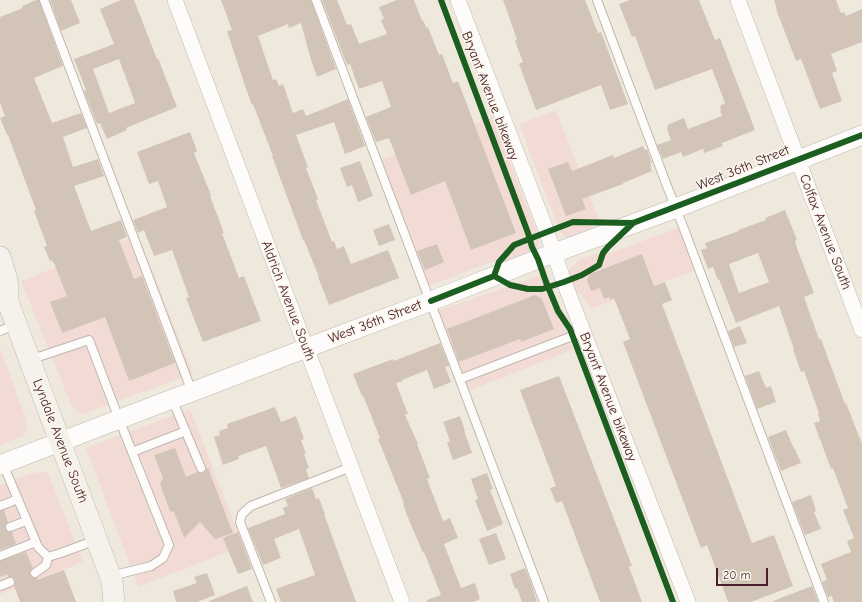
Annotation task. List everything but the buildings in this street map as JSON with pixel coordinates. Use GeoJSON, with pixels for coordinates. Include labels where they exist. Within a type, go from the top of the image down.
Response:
{"type":"FeatureCollection","features":[{"type":"Feature","properties":{"kind":"main road","name":"Lyndale Avenue South"},"geometry":{"type":"LineString","coordinates":[[0,257],[8,288],[4,297],[8,328],[29,360],[112,578],[129,602]]}},
{"type":"Feature","properties":{"kind":"main road","name":"Lyndale Avenue South"},"geometry":{"type":"LineString","coordinates":[[112,578],[114,602]]}},
{"type":"Feature","properties":{"kind":"street","name":"Aldrich Avenue South"},"geometry":{"type":"LineString","coordinates":[[175,0],[402,602]]}},
{"type":"Feature","properties":{"kind":"street"},"geometry":{"type":"LineString","coordinates":[[458,0],[545,227],[583,332],[688,602]]}},
{"type":"Feature","properties":{"kind":"street","name":"Colfax Avenue South"},"geometry":{"type":"LineString","coordinates":[[738,0],[862,330]]}},
{"type":"Feature","properties":{"kind":"street","name":"West 36th Street"},"geometry":{"type":"LineString","coordinates":[[2,464],[554,253],[676,208],[862,135]]}},
{"type":"Feature","properties":{"kind":"lane"},"geometry":{"type":"LineString","coordinates":[[44,0],[192,392]]}},
{"type":"Feature","properties":{"kind":"lane"},"geometry":{"type":"LineString","coordinates":[[316,0],[544,602]]}},
{"type":"Feature","properties":{"kind":"lane"},"geometry":{"type":"LineString","coordinates":[[597,0],[824,602]]}},
{"type":"Feature","properties":{"kind":"lane"},"geometry":{"type":"LineString","coordinates":[[460,379],[583,332]]}},
{"type":"Feature","properties":{"kind":"lane"},"geometry":{"type":"LineString","coordinates":[[29,360],[89,340],[169,544],[163,558],[151,566],[112,578]]}},
{"type":"Feature","properties":{"kind":"lane"},"geometry":{"type":"LineString","coordinates":[[172,399],[201,468]]}},
{"type":"Feature","properties":{"kind":"lane"},"geometry":{"type":"LineString","coordinates":[[132,452],[186,432]]}},
{"type":"Feature","properties":{"kind":"lane"},"geometry":{"type":"LineString","coordinates":[[2,464],[38,547],[48,557]]}},
{"type":"Feature","properties":{"kind":"lane"},"geometry":{"type":"LineString","coordinates":[[270,602],[240,522],[242,514],[251,506],[351,467]]}},
{"type":"Feature","properties":{"kind":"lane"},"geometry":{"type":"LineString","coordinates":[[0,506],[18,499]]}},
{"type":"Feature","properties":{"kind":"lane"},"geometry":{"type":"LineString","coordinates":[[10,527],[26,521]]}},
{"type":"Feature","properties":{"kind":"lane"},"geometry":{"type":"LineString","coordinates":[[48,557],[97,539]]}},
{"type":"Feature","properties":{"kind":"lane"},"geometry":{"type":"LineString","coordinates":[[0,556],[36,542]]}},
{"type":"Feature","properties":{"kind":"lane"},"geometry":{"type":"LineString","coordinates":[[35,573],[46,565],[48,557]]}},
{"type":"Feature","properties":{"kind":"lane"},"geometry":{"type":"LineString","coordinates":[[0,586],[10,582]]}},
{"type":"Feature","properties":{"kind":"shaded area"},"geometry":{"type":"Polygon","coordinates":[[[556,110],[599,220],[580,237],[567,238],[560,232],[519,124],[556,110]]]}},
{"type":"Feature","properties":{"kind":"shaded area"},"geometry":{"type":"Polygon","coordinates":[[[492,117],[539,237],[538,246],[531,252],[509,261],[489,263],[428,286],[380,160],[492,117]]]}},
{"type":"Feature","properties":{"kind":"shaded area"},"geometry":{"type":"Polygon","coordinates":[[[680,227],[696,270],[590,309],[587,301],[574,288],[568,275],[571,267],[579,260],[594,254],[610,253],[680,227]]]}},
{"type":"Feature","properties":{"kind":"shaded area"},"geometry":{"type":"Polygon","coordinates":[[[138,235],[193,374],[85,413],[79,413],[71,405],[21,281],[138,235]]]}},
{"type":"Feature","properties":{"kind":"shaded area"},"geometry":{"type":"Polygon","coordinates":[[[544,274],[573,350],[468,391],[437,311],[544,274]]]}},
{"type":"Feature","properties":{"kind":"shaded area"},"geometry":{"type":"Polygon","coordinates":[[[0,348],[26,419],[27,427],[24,436],[0,445],[0,348]]]}},
{"type":"Feature","properties":{"kind":"shaded area"},"geometry":{"type":"Polygon","coordinates":[[[190,409],[243,546],[138,587],[86,448],[190,409]]]}},
{"type":"Feature","properties":{"kind":"shaded area"},"geometry":{"type":"Polygon","coordinates":[[[33,473],[48,473],[83,562],[0,594],[0,485],[33,473]]]}},
{"type":"Feature","properties":{"kind":"cycle path","name":"Bryant Avenue bikeway"},"geometry":{"type":"LineString","coordinates":[[441,0],[532,247],[558,311],[570,329],[673,602]]}},
{"type":"Feature","properties":{"kind":"cycle path"},"geometry":{"type":"LineString","coordinates":[[494,276],[499,262],[514,245],[573,222],[633,223],[862,135]]}},
{"type":"Feature","properties":{"kind":"cycle path"},"geometry":{"type":"LineString","coordinates":[[494,276],[510,285],[528,289],[542,289],[564,282],[582,275],[599,265],[603,253],[633,223]]}},
{"type":"Feature","properties":{"kind":"cycle path"},"geometry":{"type":"LineString","coordinates":[[431,301],[494,276]]}}]}
